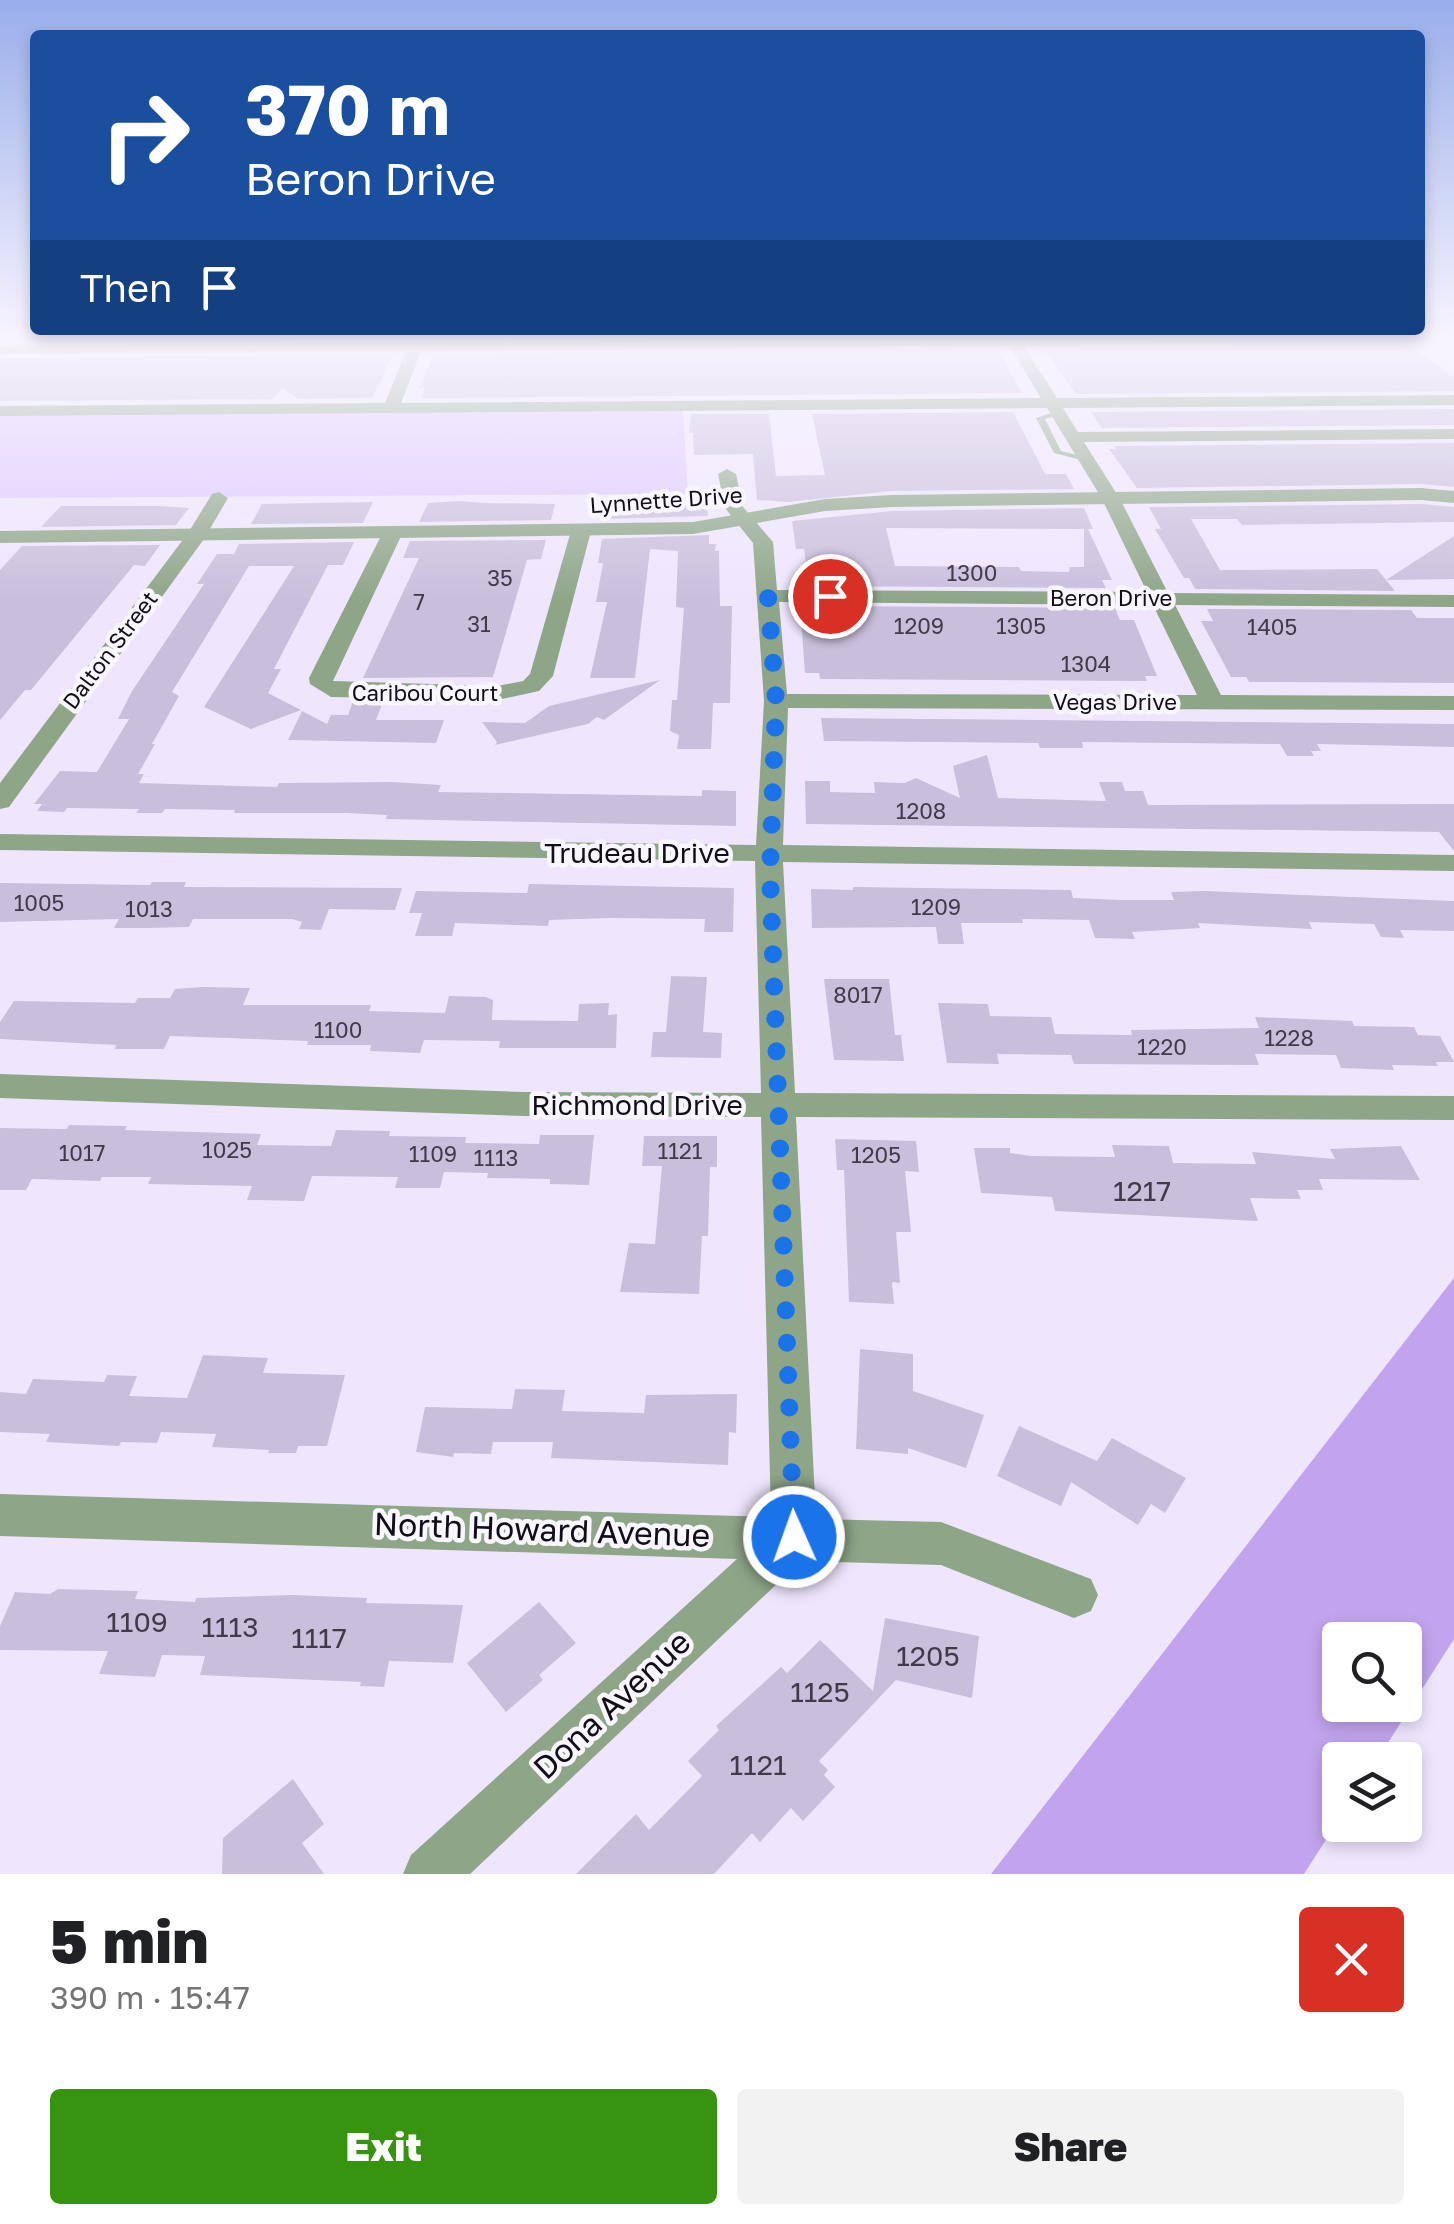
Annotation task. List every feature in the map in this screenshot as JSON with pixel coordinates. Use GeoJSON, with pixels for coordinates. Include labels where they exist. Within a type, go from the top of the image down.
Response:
{"type":"FeatureCollection","features":[{"type":"Feature","properties":{"kind":"street"},"geometry":{"type":"LineString","coordinates":[[1066,426],[1111,499],[1157,598],[1213,703]]}},
{"type":"Feature","properties":{"kind":"street"},"geometry":{"type":"LineString","coordinates":[[1073,437],[1454,434]]}},
{"type":"Feature","properties":{"kind":"street"},"geometry":{"type":"LineString","coordinates":[[727,474],[734,508],[763,542],[776,701],[770,854],[794,1537]]}},
{"type":"Feature","properties":{"kind":"street","name":"Lynnette Drive"},"geometry":{"type":"LineString","coordinates":[[2,538],[694,528],[825,506],[892,501],[1421,494],[1454,497]]}},
{"type":"Feature","properties":{"kind":"street","name":"Dalton Street"},"geometry":{"type":"LineString","coordinates":[[0,801],[197,535],[219,498]]}},
{"type":"Feature","properties":{"kind":"street","name":"Caribou Court"},"geometry":{"type":"LineString","coordinates":[[392,534],[321,678],[322,684],[331,690],[496,693],[531,686],[540,676],[581,531]]}},
{"type":"Feature","properties":{"kind":"street","name":"Beron Drive"},"geometry":{"type":"LineString","coordinates":[[768,596],[1454,602]]}},
{"type":"Feature","properties":{"kind":"street","name":"Vegas Drive"},"geometry":{"type":"LineString","coordinates":[[776,701],[1454,703]]}},
{"type":"Feature","properties":{"kind":"street","name":"Trudeau Drive"},"geometry":{"type":"LineString","coordinates":[[0,842],[1454,863]]}},
{"type":"Feature","properties":{"kind":"street","name":"Richmond Drive"},"geometry":{"type":"LineString","coordinates":[[0,1086],[524,1104],[1454,1108]]}},
{"type":"Feature","properties":{"kind":"street","name":"North Howard Avenue"},"geometry":{"type":"LineString","coordinates":[[0,1516],[941,1544],[1074,1596]]}},
{"type":"Feature","properties":{"kind":"street","name":"Dona Avenue"},"geometry":{"type":"LineString","coordinates":[[430,1874],[794,1537]]}},
{"type":"Feature","properties":{"kind":"lane"},"geometry":{"type":"LineString","coordinates":[[1044,426],[1058,453],[1086,460]]}},
{"type":"Feature","properties":{"kind":"shaded area"},"geometry":{"type":"Polygon","coordinates":[[[0,426],[684,426],[688,494],[0,498],[0,426]]]}},
{"type":"Feature","properties":{"kind":"shaded area"},"geometry":{"type":"Polygon","coordinates":[[[1454,1278],[1454,1639],[1422,1689],[1422,1622],[1322,1622],[1322,1722],[1401,1722],[1388,1742],[1322,1742],[1325,1842],[1304,1874],[991,1874],[1454,1278]]]}},
{"type":"Feature","properties":{"kind":"building"},"geometry":{"type":"Polygon","coordinates":[[[690,426],[770,426],[776,476],[825,475],[815,426],[1020,426],[1045,474],[1066,474],[1074,489],[892,491],[788,502],[757,500],[753,454],[694,455],[690,426]]]}},
{"type":"Feature","properties":{"kind":"building"},"geometry":{"type":"Polygon","coordinates":[[[1101,426],[1283,426],[1102,428],[1101,426]]]}},
{"type":"Feature","properties":{"kind":"building"},"geometry":{"type":"Polygon","coordinates":[[[1454,443],[1454,487],[1421,484],[1137,488],[1109,449],[1116,449],[1114,446],[1454,443]]]}},
{"type":"Feature","properties":{"kind":"building"},"geometry":{"type":"Polygon","coordinates":[[[676,499],[705,499],[708,516],[605,519],[607,504],[676,503],[676,499]]]}},
{"type":"Feature","properties":{"kind":"building"},"geometry":{"type":"Polygon","coordinates":[[[373,502],[363,523],[251,524],[262,504],[373,502]]]}},
{"type":"Feature","properties":{"kind":"building"},"geometry":{"type":"Polygon","coordinates":[[[428,503],[555,504],[551,520],[419,522],[428,503]]]}},
{"type":"Feature","properties":{"kind":"building"},"geometry":{"type":"Polygon","coordinates":[[[1421,504],[1454,507],[1454,522],[1242,525],[1237,519],[1191,519],[1220,570],[1377,569],[1395,591],[1195,589],[1189,578],[1184,578],[1155,529],[1161,529],[1149,507],[1421,504]]]}},
{"type":"Feature","properties":{"kind":"building"},"geometry":{"type":"Polygon","coordinates":[[[61,506],[189,508],[176,525],[41,527],[61,506]]]}},
{"type":"Feature","properties":{"kind":"building"},"geometry":{"type":"Polygon","coordinates":[[[1084,508],[1093,529],[1088,529],[1112,580],[1102,580],[1106,588],[809,586],[804,549],[796,549],[792,521],[892,511],[1084,508]],[[886,528],[895,566],[1019,567],[1021,571],[1069,572],[1070,567],[1084,567],[1084,529],[886,528]]]}},
{"type":"Feature","properties":{"kind":"building"},"geometry":{"type":"Polygon","coordinates":[[[709,535],[709,544],[716,544],[715,551],[719,551],[720,606],[732,606],[730,703],[713,703],[711,749],[677,749],[679,735],[670,731],[672,700],[677,700],[684,608],[676,607],[678,551],[650,549],[635,678],[590,678],[607,602],[596,602],[603,563],[598,563],[602,539],[709,535]]]}},
{"type":"Feature","properties":{"kind":"building"},"geometry":{"type":"Polygon","coordinates":[[[1454,536],[1454,579],[1386,580],[1454,536]]]}},
{"type":"Feature","properties":{"kind":"building"},"geometry":{"type":"Polygon","coordinates":[[[546,540],[541,559],[527,560],[493,677],[363,678],[419,558],[403,558],[410,541],[546,540]]]}},
{"type":"Feature","properties":{"kind":"building"},"geometry":{"type":"Polygon","coordinates":[[[354,542],[343,565],[328,565],[274,669],[281,669],[268,693],[301,710],[251,729],[204,707],[294,566],[249,566],[172,692],[179,696],[138,774],[144,774],[139,783],[277,787],[279,783],[392,782],[441,785],[438,792],[702,796],[702,790],[736,791],[736,826],[386,819],[387,815],[234,813],[235,810],[37,811],[42,804],[34,804],[60,771],[97,772],[129,719],[118,719],[132,691],[204,584],[197,584],[217,554],[234,554],[239,544],[354,542]]]}},
{"type":"Feature","properties":{"kind":"building"},"geometry":{"type":"Polygon","coordinates":[[[160,545],[145,566],[134,565],[31,690],[25,690],[0,720],[0,570],[22,546],[160,545]]]}},
{"type":"Feature","properties":{"kind":"building"},"geometry":{"type":"Polygon","coordinates":[[[812,606],[1115,608],[1120,620],[1134,620],[1157,676],[1145,676],[1147,681],[820,679],[819,673],[805,673],[801,618],[814,618],[812,606]]]}},
{"type":"Feature","properties":{"kind":"building"},"geometry":{"type":"Polygon","coordinates":[[[1207,609],[1411,610],[1417,618],[1454,618],[1454,683],[1249,682],[1246,677],[1231,677],[1201,621],[1213,621],[1207,609]]]}},
{"type":"Feature","properties":{"kind":"building"},"geometry":{"type":"Polygon","coordinates":[[[660,680],[604,720],[597,717],[588,724],[495,745],[497,742],[482,722],[525,723],[549,706],[660,680]]]}},
{"type":"Feature","properties":{"kind":"building"},"geometry":{"type":"Polygon","coordinates":[[[353,701],[383,702],[376,720],[444,720],[436,743],[288,740],[302,711],[327,724],[331,715],[348,715],[353,701]]]}},
{"type":"Feature","properties":{"kind":"building"},"geometry":{"type":"Polygon","coordinates":[[[821,718],[1454,724],[1454,747],[1317,744],[1321,751],[1311,751],[1314,756],[1287,756],[1280,744],[1082,742],[1083,748],[1040,748],[1038,743],[824,741],[821,718]]]}},
{"type":"Feature","properties":{"kind":"building"},"geometry":{"type":"Polygon","coordinates":[[[987,755],[998,798],[1106,801],[1099,782],[1122,782],[1125,791],[1143,791],[1148,805],[1454,804],[1454,851],[1439,832],[806,824],[805,781],[830,781],[830,792],[875,793],[874,782],[905,783],[916,778],[960,798],[953,766],[987,755]]]}},
{"type":"Feature","properties":{"kind":"building"},"geometry":{"type":"Polygon","coordinates":[[[186,882],[184,887],[402,888],[395,910],[329,909],[321,930],[299,929],[302,922],[292,919],[193,919],[189,927],[148,928],[114,928],[119,919],[0,922],[0,883],[186,882]]]}},
{"type":"Feature","properties":{"kind":"building"},"geometry":{"type":"Polygon","coordinates":[[[529,884],[734,888],[733,932],[704,932],[705,919],[610,918],[549,920],[548,926],[455,923],[452,936],[415,936],[422,913],[409,913],[416,891],[527,893],[529,884]]]}},
{"type":"Feature","properties":{"kind":"building"},"geometry":{"type":"Polygon","coordinates":[[[811,889],[1071,890],[1073,898],[1122,900],[1174,900],[1171,892],[1204,891],[1454,901],[1454,931],[1400,930],[1404,938],[1381,937],[1374,924],[1309,922],[1312,929],[1198,923],[1200,928],[1132,932],[1135,939],[1095,938],[1089,920],[1022,919],[1023,923],[961,923],[964,944],[938,944],[936,927],[812,928],[811,889]]]}},
{"type":"Feature","properties":{"kind":"building"},"geometry":{"type":"Polygon","coordinates":[[[671,976],[707,977],[703,1032],[722,1033],[721,1058],[651,1057],[653,1032],[666,1032],[671,976]]]}},
{"type":"Feature","properties":{"kind":"building"},"geometry":{"type":"Polygon","coordinates":[[[824,979],[889,979],[895,1035],[901,1035],[904,1061],[834,1060],[824,979]]]}},
{"type":"Feature","properties":{"kind":"building"},"geometry":{"type":"Polygon","coordinates":[[[250,988],[243,1005],[371,1005],[369,1011],[445,1013],[449,996],[486,997],[493,1000],[492,1020],[578,1021],[579,1004],[609,1003],[608,1015],[617,1014],[616,1048],[499,1048],[500,1041],[424,1040],[420,1053],[370,1051],[371,1045],[170,1036],[164,1049],[115,1049],[116,1045],[0,1039],[0,1022],[14,1001],[135,1003],[138,998],[170,998],[175,989],[250,988]]]}},
{"type":"Feature","properties":{"kind":"building"},"geometry":{"type":"Polygon","coordinates":[[[938,1003],[988,1004],[990,1016],[1051,1017],[1055,1034],[1132,1035],[1131,1030],[1259,1028],[1255,1017],[1414,1027],[1418,1035],[1440,1036],[1454,1062],[1436,1062],[1438,1066],[1392,1065],[1394,1070],[1341,1068],[1336,1055],[1255,1054],[1259,1065],[1074,1064],[1071,1055],[997,1054],[999,1064],[947,1063],[938,1003]]]}},
{"type":"Feature","properties":{"kind":"building"},"geometry":{"type":"Polygon","coordinates":[[[69,1125],[261,1134],[257,1145],[331,1146],[336,1130],[390,1131],[389,1136],[466,1137],[465,1143],[539,1144],[540,1135],[594,1135],[589,1185],[444,1172],[440,1188],[395,1188],[398,1177],[312,1176],[304,1201],[247,1200],[252,1186],[148,1184],[151,1177],[102,1177],[100,1181],[32,1179],[26,1190],[0,1190],[0,1128],[67,1129],[69,1125]]]}},
{"type":"Feature","properties":{"kind":"building"},"geometry":{"type":"Polygon","coordinates":[[[644,1136],[717,1136],[717,1167],[710,1167],[708,1236],[702,1236],[699,1294],[620,1292],[629,1243],[655,1244],[662,1166],[642,1166],[644,1136]]]}},
{"type":"Feature","properties":{"kind":"building"},"geometry":{"type":"Polygon","coordinates":[[[835,1139],[916,1141],[919,1172],[905,1171],[911,1232],[896,1232],[900,1283],[892,1282],[894,1304],[849,1302],[844,1170],[837,1170],[835,1139]]]}},
{"type":"Feature","properties":{"kind":"building"},"geometry":{"type":"Polygon","coordinates":[[[1112,1145],[1169,1146],[1173,1163],[1256,1164],[1252,1152],[1335,1159],[1330,1149],[1401,1146],[1420,1180],[1319,1179],[1323,1190],[1297,1190],[1301,1199],[1250,1198],[1258,1221],[1055,1211],[1052,1197],[981,1193],[974,1148],[1010,1148],[1010,1153],[1031,1156],[1115,1157],[1112,1145]]]}},
{"type":"Feature","properties":{"kind":"building"},"geometry":{"type":"Polygon","coordinates":[[[860,1349],[913,1354],[913,1391],[984,1415],[966,1468],[908,1448],[908,1454],[856,1449],[860,1349]]]}},
{"type":"Feature","properties":{"kind":"building"},"geometry":{"type":"Polygon","coordinates":[[[203,1355],[268,1358],[263,1373],[345,1375],[327,1446],[298,1446],[296,1453],[268,1453],[269,1450],[212,1447],[216,1434],[161,1432],[157,1443],[121,1442],[119,1446],[46,1442],[50,1434],[0,1432],[0,1392],[26,1394],[33,1379],[104,1382],[107,1375],[137,1376],[129,1396],[187,1398],[203,1355]]]}},
{"type":"Feature","properties":{"kind":"building"},"geometry":{"type":"Polygon","coordinates":[[[515,1389],[565,1390],[562,1411],[644,1413],[646,1395],[737,1394],[736,1433],[729,1432],[728,1465],[551,1458],[553,1442],[493,1442],[491,1454],[454,1453],[453,1457],[416,1452],[425,1407],[512,1409],[515,1389]]]}},
{"type":"Feature","properties":{"kind":"building"},"geometry":{"type":"Polygon","coordinates":[[[1019,1426],[1097,1461],[1112,1438],[1186,1478],[1165,1513],[1151,1504],[1138,1525],[1071,1482],[1061,1506],[997,1476],[1019,1426]]]}},
{"type":"Feature","properties":{"kind":"building"},"geometry":{"type":"Polygon","coordinates":[[[58,1589],[138,1591],[135,1599],[195,1602],[196,1598],[293,1595],[367,1598],[366,1603],[463,1605],[453,1663],[389,1661],[384,1687],[360,1686],[361,1682],[200,1675],[205,1656],[162,1655],[155,1677],[99,1674],[108,1651],[0,1650],[0,1626],[15,1592],[50,1594],[58,1589]]]}},
{"type":"Feature","properties":{"kind":"building"},"geometry":{"type":"Polygon","coordinates":[[[539,1602],[576,1643],[539,1675],[543,1680],[506,1712],[467,1663],[539,1602]]]}},
{"type":"Feature","properties":{"kind":"building"},"geometry":{"type":"Polygon","coordinates":[[[885,1618],[979,1636],[972,1698],[896,1680],[819,1761],[828,1770],[824,1775],[835,1787],[803,1821],[791,1808],[760,1842],[752,1833],[714,1874],[576,1874],[636,1814],[649,1830],[702,1776],[688,1761],[719,1730],[716,1726],[781,1667],[787,1673],[820,1640],[873,1691],[885,1618]]]}},
{"type":"Feature","properties":{"kind":"building"},"geometry":{"type":"Polygon","coordinates":[[[293,1779],[324,1824],[302,1843],[324,1874],[222,1874],[223,1838],[293,1779]]]}},
{"type":"Feature","properties":{"kind":"route"},"geometry":{"type":"LineString","coordinates":[[794,1537],[776,1106],[770,873],[776,701],[768,596],[830,596]]}}]}
